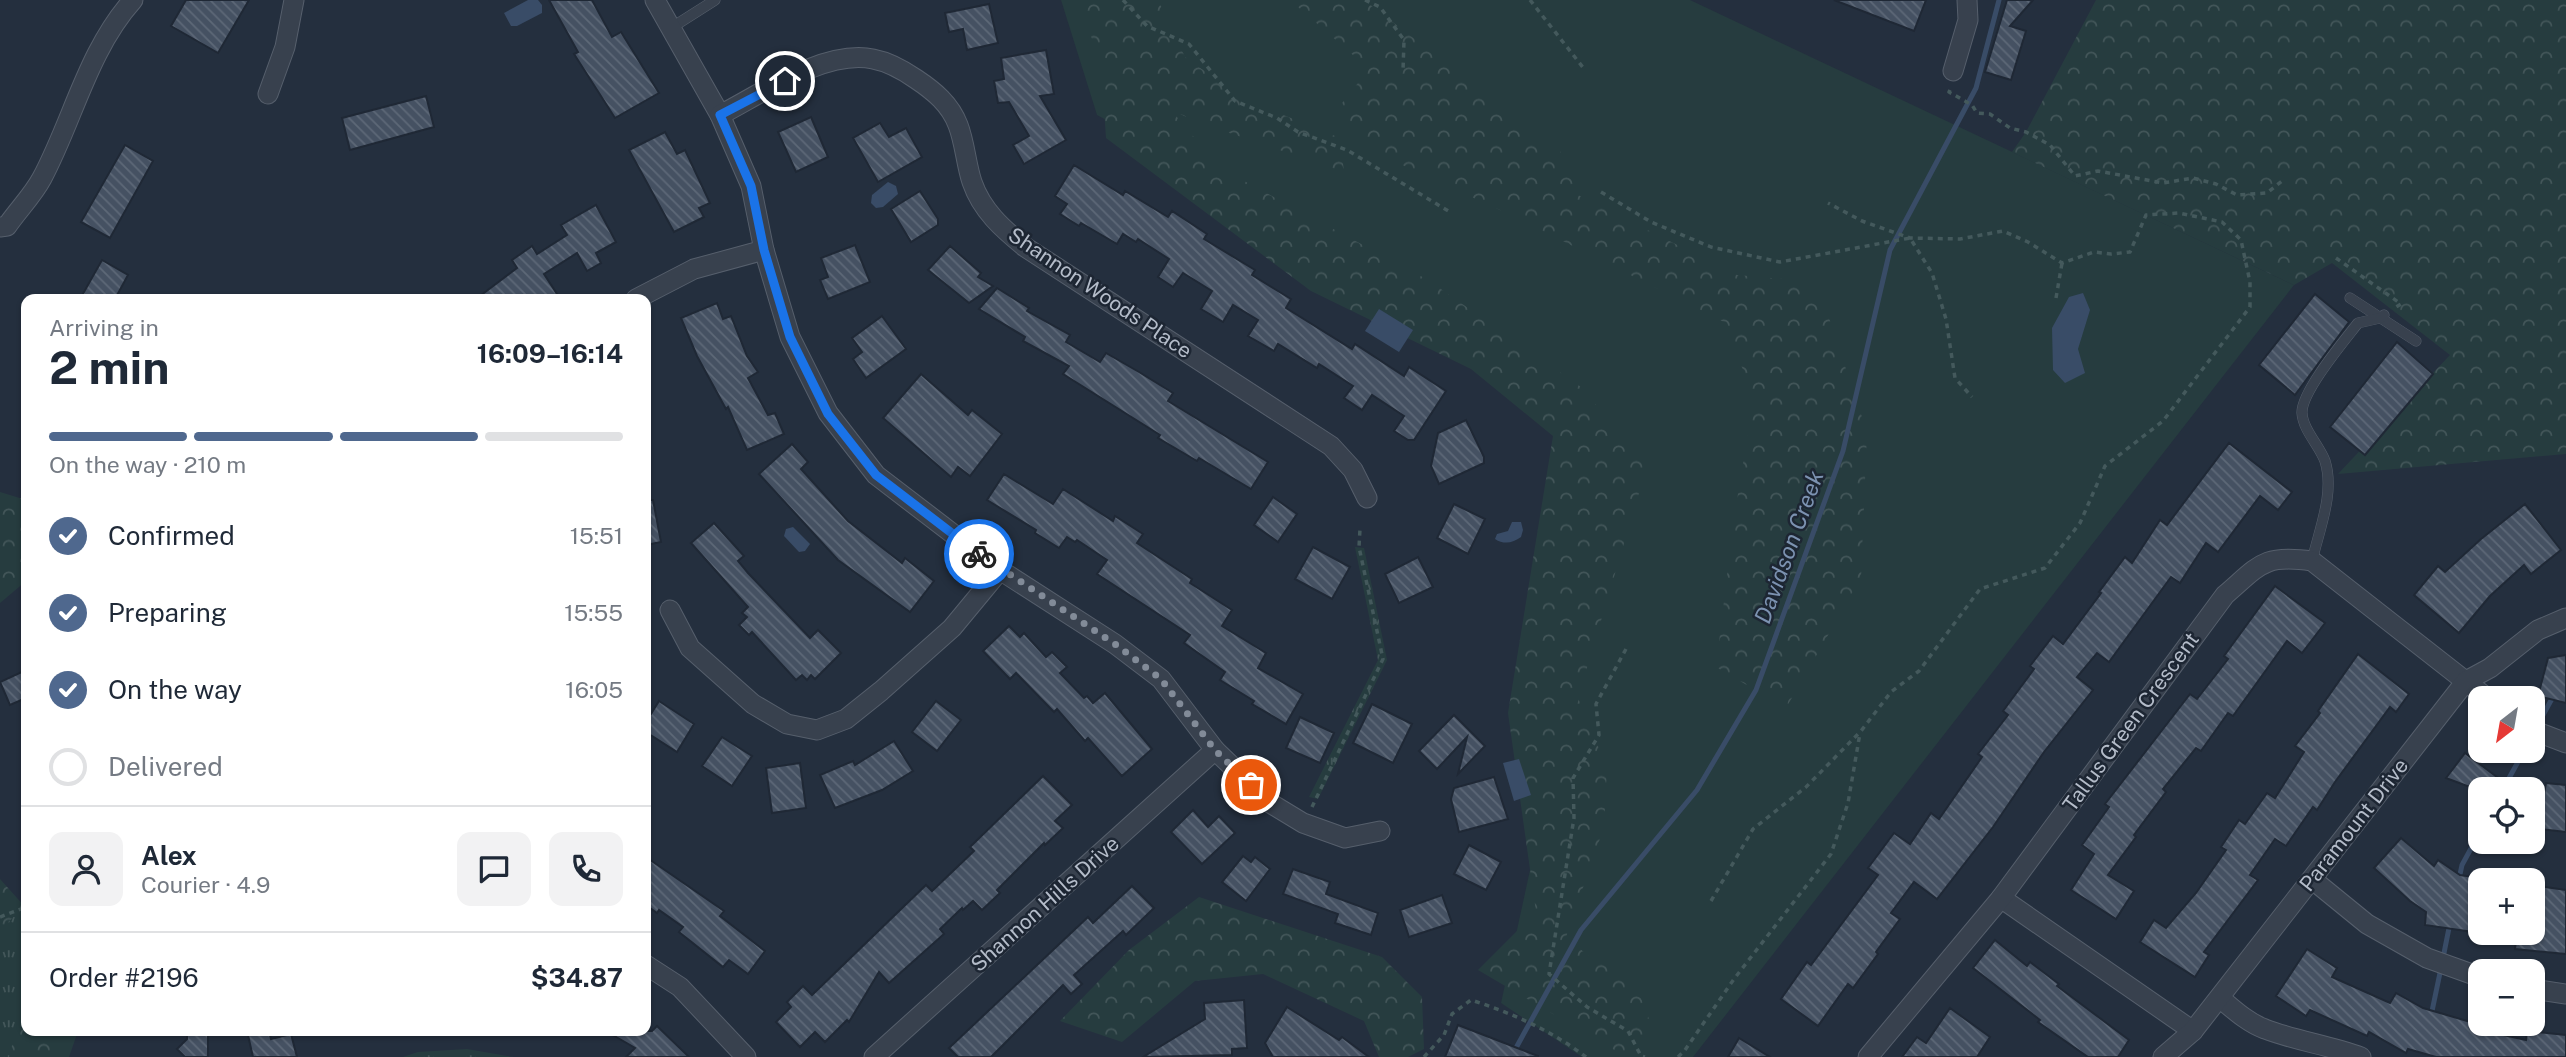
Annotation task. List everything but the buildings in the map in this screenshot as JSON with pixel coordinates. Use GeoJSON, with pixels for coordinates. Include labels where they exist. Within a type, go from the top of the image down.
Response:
{"type":"FeatureCollection","features":[{"type":"Feature","properties":{"kind":"street"},"geometry":{"type":"LineString","coordinates":[[0,227],[7,226],[41,179],[82,84],[121,13],[133,0]]}},
{"type":"Feature","properties":{"kind":"street"},"geometry":{"type":"LineString","coordinates":[[268,94],[285,47],[294,0]]}},
{"type":"Feature","properties":{"kind":"street"},"geometry":{"type":"LineString","coordinates":[[655,0],[720,115],[751,186],[764,250],[790,337],[828,414],[876,475],[1000,570],[1115,644],[1161,679],[1215,750],[1270,803],[1303,823],[1345,838],[1380,831]]}},
{"type":"Feature","properties":{"kind":"street"},"geometry":{"type":"LineString","coordinates":[[1953,71],[1968,20],[1967,0]]}},
{"type":"Feature","properties":{"kind":"street","name":"Shannon Woods Place"},"geometry":{"type":"LineString","coordinates":[[720,115],[809,69],[840,60],[871,58],[901,68],[946,103],[958,126],[972,183],[983,207],[1003,229],[1025,247],[1331,446],[1353,470],[1367,498]]}},
{"type":"Feature","properties":{"kind":"street"},"geometry":{"type":"LineString","coordinates":[[646,294],[694,269],[764,250]]}},
{"type":"Feature","properties":{"kind":"street","name":"Tallus Green Crescent"},"geometry":{"type":"LineString","coordinates":[[1868,1057],[2001,898],[2225,595],[2265,561],[2289,558],[2312,561]]}},
{"type":"Feature","properties":{"kind":"street"},"geometry":{"type":"LineString","coordinates":[[2312,561],[2472,686]]}},
{"type":"Feature","properties":{"kind":"street"},"geometry":{"type":"LineString","coordinates":[[670,610],[690,648],[754,704],[787,724],[817,730],[846,719],[881,691],[952,628],[1000,570]]}},
{"type":"Feature","properties":{"kind":"street","name":"Paramount Drive"},"geometry":{"type":"LineString","coordinates":[[2163,1057],[2193,1031],[2220,998],[2466,681],[2490,668],[2538,630],[2566,618]]}},
{"type":"Feature","properties":{"kind":"street"},"geometry":{"type":"LineString","coordinates":[[2545,735],[2566,743]]}},
{"type":"Feature","properties":{"kind":"street","name":"Shannon Hills Drive"},"geometry":{"type":"LineString","coordinates":[[874,1057],[1215,750]]}},
{"type":"Feature","properties":{"kind":"street"},"geometry":{"type":"LineString","coordinates":[[2312,880],[2367,923],[2427,958],[2468,973]]}},
{"type":"Feature","properties":{"kind":"street"},"geometry":{"type":"LineString","coordinates":[[2001,898],[2193,1031]]}},
{"type":"Feature","properties":{"kind":"street"},"geometry":{"type":"LineString","coordinates":[[651,968],[680,987],[747,1057]]}},
{"type":"Feature","properties":{"kind":"street"},"geometry":{"type":"LineString","coordinates":[[2545,991],[2566,994]]}},
{"type":"Feature","properties":{"kind":"street"},"geometry":{"type":"LineString","coordinates":[[2220,998],[2235,1012],[2263,1029],[2361,1057]]}},
{"type":"Feature","properties":{"kind":"lane"},"geometry":{"type":"LineString","coordinates":[[671,28],[715,0]]}},
{"type":"Feature","properties":{"kind":"lane"},"geometry":{"type":"LineString","coordinates":[[2350,298],[2416,341]]}},
{"type":"Feature","properties":{"kind":"lane"},"geometry":{"type":"LineString","coordinates":[[2312,561],[2330,483],[2324,459],[2311,437],[2302,413],[2306,394],[2358,323],[2382,317]]}},
{"type":"Feature","properties":{"kind":"path"},"geometry":{"type":"LineString","coordinates":[[1124,0],[1147,26],[1189,44],[1235,101],[1277,118],[1298,132],[1347,150],[1450,212]]}},
{"type":"Feature","properties":{"kind":"path"},"geometry":{"type":"LineString","coordinates":[[1365,0],[1380,7],[1404,40],[1403,71]]}},
{"type":"Feature","properties":{"kind":"path"},"geometry":{"type":"LineString","coordinates":[[1530,0],[1585,70]]}},
{"type":"Feature","properties":{"kind":"path"},"geometry":{"type":"LineString","coordinates":[[1953,71],[1949,92],[1972,105],[1977,113],[1990,114],[2010,128],[2026,132],[2050,145],[2076,176],[2098,171],[2164,183],[2193,178],[2216,184],[2237,195],[2267,193],[2282,180]]}},
{"type":"Feature","properties":{"kind":"path"},"geometry":{"type":"LineString","coordinates":[[1601,192],[1651,222],[1710,247],[1780,261],[1910,238],[1960,239],[2003,231],[2028,242],[2062,263]]}},
{"type":"Feature","properties":{"kind":"path"},"geometry":{"type":"LineString","coordinates":[[1828,203],[1862,221],[1910,238],[1932,273],[1946,319],[1955,378],[1972,397]]}},
{"type":"Feature","properties":{"kind":"path"},"geometry":{"type":"LineString","coordinates":[[1711,901],[1753,830],[1805,787],[1861,731],[1891,692],[1919,671],[1980,589],[2045,568],[2080,523],[2105,467],[2163,421],[2250,307],[2250,282],[2241,240],[2222,222],[2179,213],[2146,215],[2130,251],[2111,254],[2094,252],[2062,263]]}},
{"type":"Feature","properties":{"kind":"path"},"geometry":{"type":"LineString","coordinates":[[2336,258],[2401,304],[2382,317]]}},
{"type":"Feature","properties":{"kind":"path"},"geometry":{"type":"LineString","coordinates":[[2056,298],[2062,263]]}},
{"type":"Feature","properties":{"kind":"path"},"geometry":{"type":"LineString","coordinates":[[1312,807],[1383,659],[1359,547],[1360,529]]}},
{"type":"Feature","properties":{"kind":"path"},"geometry":{"type":"LineString","coordinates":[[1626,649],[1596,705],[1599,735],[1573,778],[1574,818],[1549,974],[1587,1007],[1628,1031],[1641,1056],[1645,1057]]}},
{"type":"Feature","properties":{"kind":"path"},"geometry":{"type":"LineString","coordinates":[[1678,1057],[1685,1051],[1734,979],[1831,854],[1848,803],[1861,731]]}},
{"type":"Feature","properties":{"kind":"path"},"geometry":{"type":"LineString","coordinates":[[0,918],[21,909]]}},
{"type":"Feature","properties":{"kind":"path"},"geometry":{"type":"LineString","coordinates":[[1424,1057],[1444,1035],[1452,1014],[1471,1000],[1502,1009],[1565,1041],[1586,1057]]}},
{"type":"Feature","properties":{"kind":"green space"},"geometry":{"type":"Polygon","coordinates":[[[1061,0],[1690,0],[2294,285],[1693,1057],[1582,1057],[1501,1003],[1619,462],[1454,309],[1097,115],[1061,0]]]}},
{"type":"Feature","properties":{"kind":"green space"},"geometry":{"type":"Polygon","coordinates":[[[1093,0],[1158,0],[1185,57],[1242,98],[1340,138],[1344,172],[1200,123],[1171,110],[1220,168],[1428,280],[1581,387],[1647,466],[1578,698],[1607,768],[1604,827],[1566,937],[1592,959],[1635,982],[1655,1035],[1639,1057],[1623,1055],[1478,970],[1536,912],[1508,713],[1553,436],[1471,369],[1311,291],[1106,138],[1102,77],[1085,13],[1093,0]]]}},
{"type":"Feature","properties":{"kind":"green space"},"geometry":{"type":"Polygon","coordinates":[[[1290,0],[1364,0],[1560,151],[1578,195],[1737,275],[1817,282],[1867,432],[1861,578],[1786,708],[1716,667],[1734,518],[1754,398],[1724,322],[1515,217],[1359,145],[1331,117],[1369,69],[1290,0]]]}},
{"type":"Feature","properties":{"kind":"green space"},"geometry":{"type":"Polygon","coordinates":[[[2096,0],[2566,0],[2566,454],[2338,474],[2450,355],[2332,263],[2294,285],[2012,152],[2026,132],[2096,0]]]}},
{"type":"Feature","properties":{"kind":"green space"},"geometry":{"type":"Polygon","coordinates":[[[0,492],[21,498],[21,585],[0,603],[0,492]]]}},
{"type":"Feature","properties":{"kind":"green space"},"geometry":{"type":"Polygon","coordinates":[[[1355,547],[1364,548],[1387,660],[1318,799],[1309,797],[1378,660],[1355,547]]]}},
{"type":"Feature","properties":{"kind":"green space"},"geometry":{"type":"Polygon","coordinates":[[[0,879],[21,902],[21,1036],[76,1036],[69,1057],[0,1057],[0,879]]]}},
{"type":"Feature","properties":{"kind":"green space"},"geometry":{"type":"Polygon","coordinates":[[[1199,897],[1382,957],[1422,997],[1424,1049],[1408,1057],[1379,1057],[1364,1021],[1263,974],[1195,981],[1122,1042],[1060,1021],[1129,950],[1199,897]]]}},
{"type":"Feature","properties":{"kind":"green space"},"geometry":{"type":"Polygon","coordinates":[[[21,910],[21,1011],[9,1057],[0,1057],[0,930],[21,910]]]}},
{"type":"Feature","properties":{"kind":"green space"},"geometry":{"type":"Polygon","coordinates":[[[467,1049],[513,1057],[403,1057],[418,1052],[467,1049]]]}},
{"type":"Feature","properties":{"kind":"water"},"geometry":{"type":"Polygon","coordinates":[[[528,0],[538,0],[542,5],[542,13],[517,26],[511,26],[504,13],[528,0]]]}},
{"type":"Feature","properties":{"kind":"water"},"geometry":{"type":"Polygon","coordinates":[[[888,182],[896,186],[898,194],[883,207],[876,208],[871,203],[872,195],[888,182]]]}},
{"type":"Feature","properties":{"kind":"water"},"geometry":{"type":"Polygon","coordinates":[[[2083,293],[2090,310],[2078,349],[2085,373],[2065,383],[2053,370],[2052,328],[2069,297],[2083,293]]]}},
{"type":"Feature","properties":{"kind":"water"},"geometry":{"type":"Polygon","coordinates":[[[1379,309],[1413,330],[1399,352],[1365,331],[1379,309]]]}},
{"type":"Feature","properties":{"kind":"water"},"geometry":{"type":"Polygon","coordinates":[[[1512,522],[1521,522],[1521,537],[1508,542],[1495,539],[1497,534],[1508,531],[1512,522]]]}},
{"type":"Feature","properties":{"kind":"water"},"geometry":{"type":"Polygon","coordinates":[[[793,527],[810,544],[805,551],[799,552],[784,536],[786,529],[793,527]]]}},
{"type":"Feature","properties":{"kind":"water"},"geometry":{"type":"Polygon","coordinates":[[[1519,759],[1531,795],[1514,801],[1503,763],[1519,759]]]}},
{"type":"Feature","properties":{"kind":"waterway","name":"Davidson Creek"},"geometry":{"type":"LineString","coordinates":[[1511,1057],[1581,930],[1697,790],[1756,690],[1843,451],[1890,250],[1976,88],[1999,0]]}},
{"type":"Feature","properties":{"kind":"waterway"},"geometry":{"type":"LineString","coordinates":[[2545,711],[2554,695]]}},
{"type":"Feature","properties":{"kind":"waterway"},"geometry":{"type":"LineString","coordinates":[[2510,777],[2517,763]]}},
{"type":"Feature","properties":{"kind":"waterway"},"geometry":{"type":"LineString","coordinates":[[2459,879],[2468,854]]}},
{"type":"Feature","properties":{"kind":"waterway"},"geometry":{"type":"LineString","coordinates":[[2443,958],[2450,923]]}},
{"type":"Feature","properties":{"kind":"waterway"},"geometry":{"type":"LineString","coordinates":[[2431,1016],[2441,968]]}},
{"type":"Feature","properties":{"kind":"way so far"},"geometry":{"type":"LineString","coordinates":[[979,554],[1115,644],[1161,679],[1215,750],[1251,785]]}},
{"type":"Feature","properties":{"kind":"route"},"geometry":{"type":"LineString","coordinates":[[785,81],[720,115],[751,186],[764,250],[790,337],[828,414],[876,475],[979,554]]}}]}
